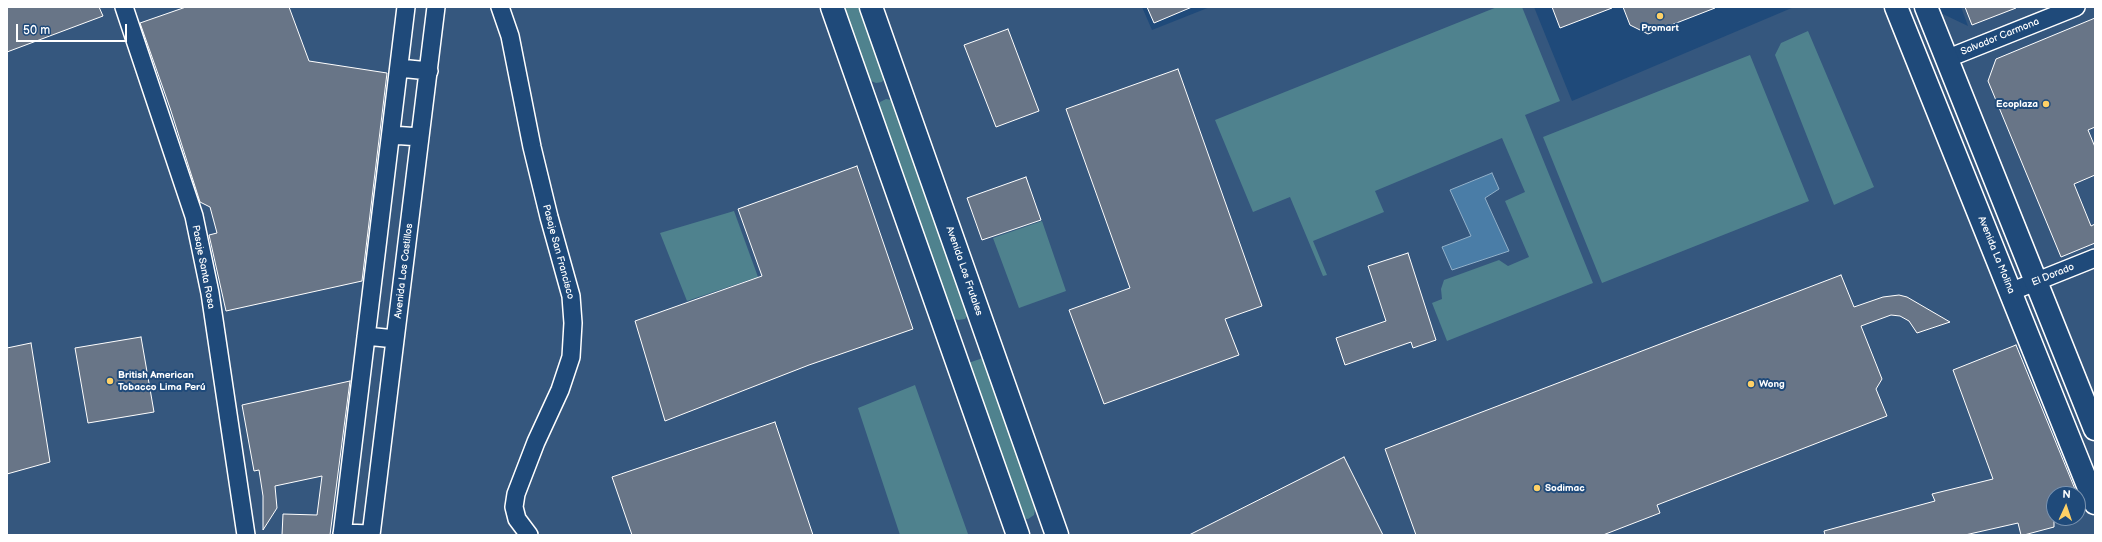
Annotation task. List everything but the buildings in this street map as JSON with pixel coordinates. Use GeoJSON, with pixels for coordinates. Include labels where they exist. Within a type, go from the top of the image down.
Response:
{"type":"FeatureCollection","features":[{"type":"Feature","properties":{"kind":"main road"},"geometry":{"type":"LineString","coordinates":[[832,7],[1018,535]]}},
{"type":"Feature","properties":{"kind":"main road","name":"Avenida Los Frutales"},"geometry":{"type":"LineString","coordinates":[[871,7],[1057,535]]}},
{"type":"Feature","properties":{"kind":"main road","name":"Avenida La Molina"},"geometry":{"type":"LineString","coordinates":[[1896,7],[2095,503]]}},
{"type":"Feature","properties":{"kind":"main road"},"geometry":{"type":"LineString","coordinates":[[1926,7],[2095,429]]}},
{"type":"Feature","properties":{"kind":"main road"},"geometry":{"type":"LineString","coordinates":[[2071,444],[2095,434]]}},
{"type":"Feature","properties":{"kind":"street","name":"Pasaje Santa Rosa"},"geometry":{"type":"LineString","coordinates":[[124,7],[194,216],[210,293],[246,535]]}},
{"type":"Feature","properties":{"kind":"street"},"geometry":{"type":"LineString","coordinates":[[371,535],[342,534],[406,7]]}},
{"type":"Feature","properties":{"kind":"street","name":"Avenida Los Castillos"},"geometry":{"type":"LineString","coordinates":[[371,535],[436,7]]}},
{"type":"Feature","properties":{"kind":"street","name":"Pasaje San Francisco"},"geometry":{"type":"LineString","coordinates":[[500,7],[510,36],[532,146],[549,217],[571,296],[573,323],[571,357],[560,390],[536,442],[516,494],[514,507],[517,519],[529,535]]}},
{"type":"Feature","properties":{"kind":"street","name":"Salvador Carmona"},"geometry":{"type":"LineString","coordinates":[[1946,59],[2076,7]]}},
{"type":"Feature","properties":{"kind":"street"},"geometry":{"type":"LineString","coordinates":[[399,68],[429,71]]}},
{"type":"Feature","properties":{"kind":"street"},"geometry":{"type":"LineString","coordinates":[[391,135],[420,138]]}},
{"type":"Feature","properties":{"kind":"street","name":"El Dorado"},"geometry":{"type":"LineString","coordinates":[[2010,292],[2095,258]]}},
{"type":"Feature","properties":{"kind":"street"},"geometry":{"type":"LineString","coordinates":[[366,336],[395,340]]}},
{"type":"Feature","properties":{"kind":"shaded area"},"geometry":{"type":"Polygon","coordinates":[[[7,7],[1142,7],[1152,30],[1210,7],[1534,7],[1572,101],[1794,7],[1928,7],[1968,26],[1961,7],[2095,7],[2095,535],[7,535],[7,7]]]}},
{"type":"Feature","properties":{"kind":"shaded area"},"geometry":{"type":"Polygon","coordinates":[[[1492,173],[1499,189],[1485,198],[1509,251],[1452,270],[1442,247],[1471,236],[1450,190],[1492,173]]]}},
{"type":"Feature","properties":{"kind":"green space"},"geometry":{"type":"Polygon","coordinates":[[[841,7],[864,7],[885,77],[882,82],[876,83],[866,79],[841,7]]]}},
{"type":"Feature","properties":{"kind":"green space"},"geometry":{"type":"Polygon","coordinates":[[[1497,7],[1522,7],[1560,101],[1525,115],[1593,283],[1447,341],[1432,303],[1442,299],[1441,289],[1444,280],[1499,260],[1508,266],[1529,257],[1505,201],[1525,192],[1502,138],[1375,191],[1384,212],[1313,241],[1327,275],[1323,276],[1290,197],[1253,212],[1215,120],[1497,7]]]}},
{"type":"Feature","properties":{"kind":"green space"},"geometry":{"type":"Polygon","coordinates":[[[1808,31],[1874,187],[1834,205],[1775,55],[1781,43],[1808,31]]]}},
{"type":"Feature","properties":{"kind":"green space"},"geometry":{"type":"Polygon","coordinates":[[[1750,55],[1809,201],[1602,283],[1543,137],[1750,55]]]}},
{"type":"Feature","properties":{"kind":"green space"},"geometry":{"type":"Polygon","coordinates":[[[886,99],[892,100],[969,314],[965,319],[958,320],[953,318],[877,109],[880,102],[886,99]]]}},
{"type":"Feature","properties":{"kind":"green space"},"geometry":{"type":"Polygon","coordinates":[[[734,211],[758,277],[687,301],[660,233],[734,211]]]}},
{"type":"Feature","properties":{"kind":"green space"},"geometry":{"type":"Polygon","coordinates":[[[1042,221],[1066,291],[1019,308],[993,238],[1042,221]]]}},
{"type":"Feature","properties":{"kind":"green space"},"geometry":{"type":"Polygon","coordinates":[[[983,358],[1035,509],[1034,515],[1028,519],[1021,518],[965,364],[983,358]]]}},
{"type":"Feature","properties":{"kind":"green space"},"geometry":{"type":"Polygon","coordinates":[[[915,385],[968,534],[966,535],[900,535],[858,408],[915,385]]]}},
{"type":"Feature","properties":{"kind":"place","name":"Promart"},"geometry":{"type":"Point","coordinates":[1660,16]}},
{"type":"Feature","properties":{"kind":"place","name":"Ecoplaza"},"geometry":{"type":"Point","coordinates":[2046,104]}},
{"type":"Feature","properties":{"kind":"place","name":"British American Tobacco Lima Perú"},"geometry":{"type":"Point","coordinates":[110,381]}},
{"type":"Feature","properties":{"kind":"place","name":"Wong"},"geometry":{"type":"Point","coordinates":[1751,384]}},
{"type":"Feature","properties":{"kind":"place","name":"Sodimac"},"geometry":{"type":"Point","coordinates":[1537,488]}}]}
